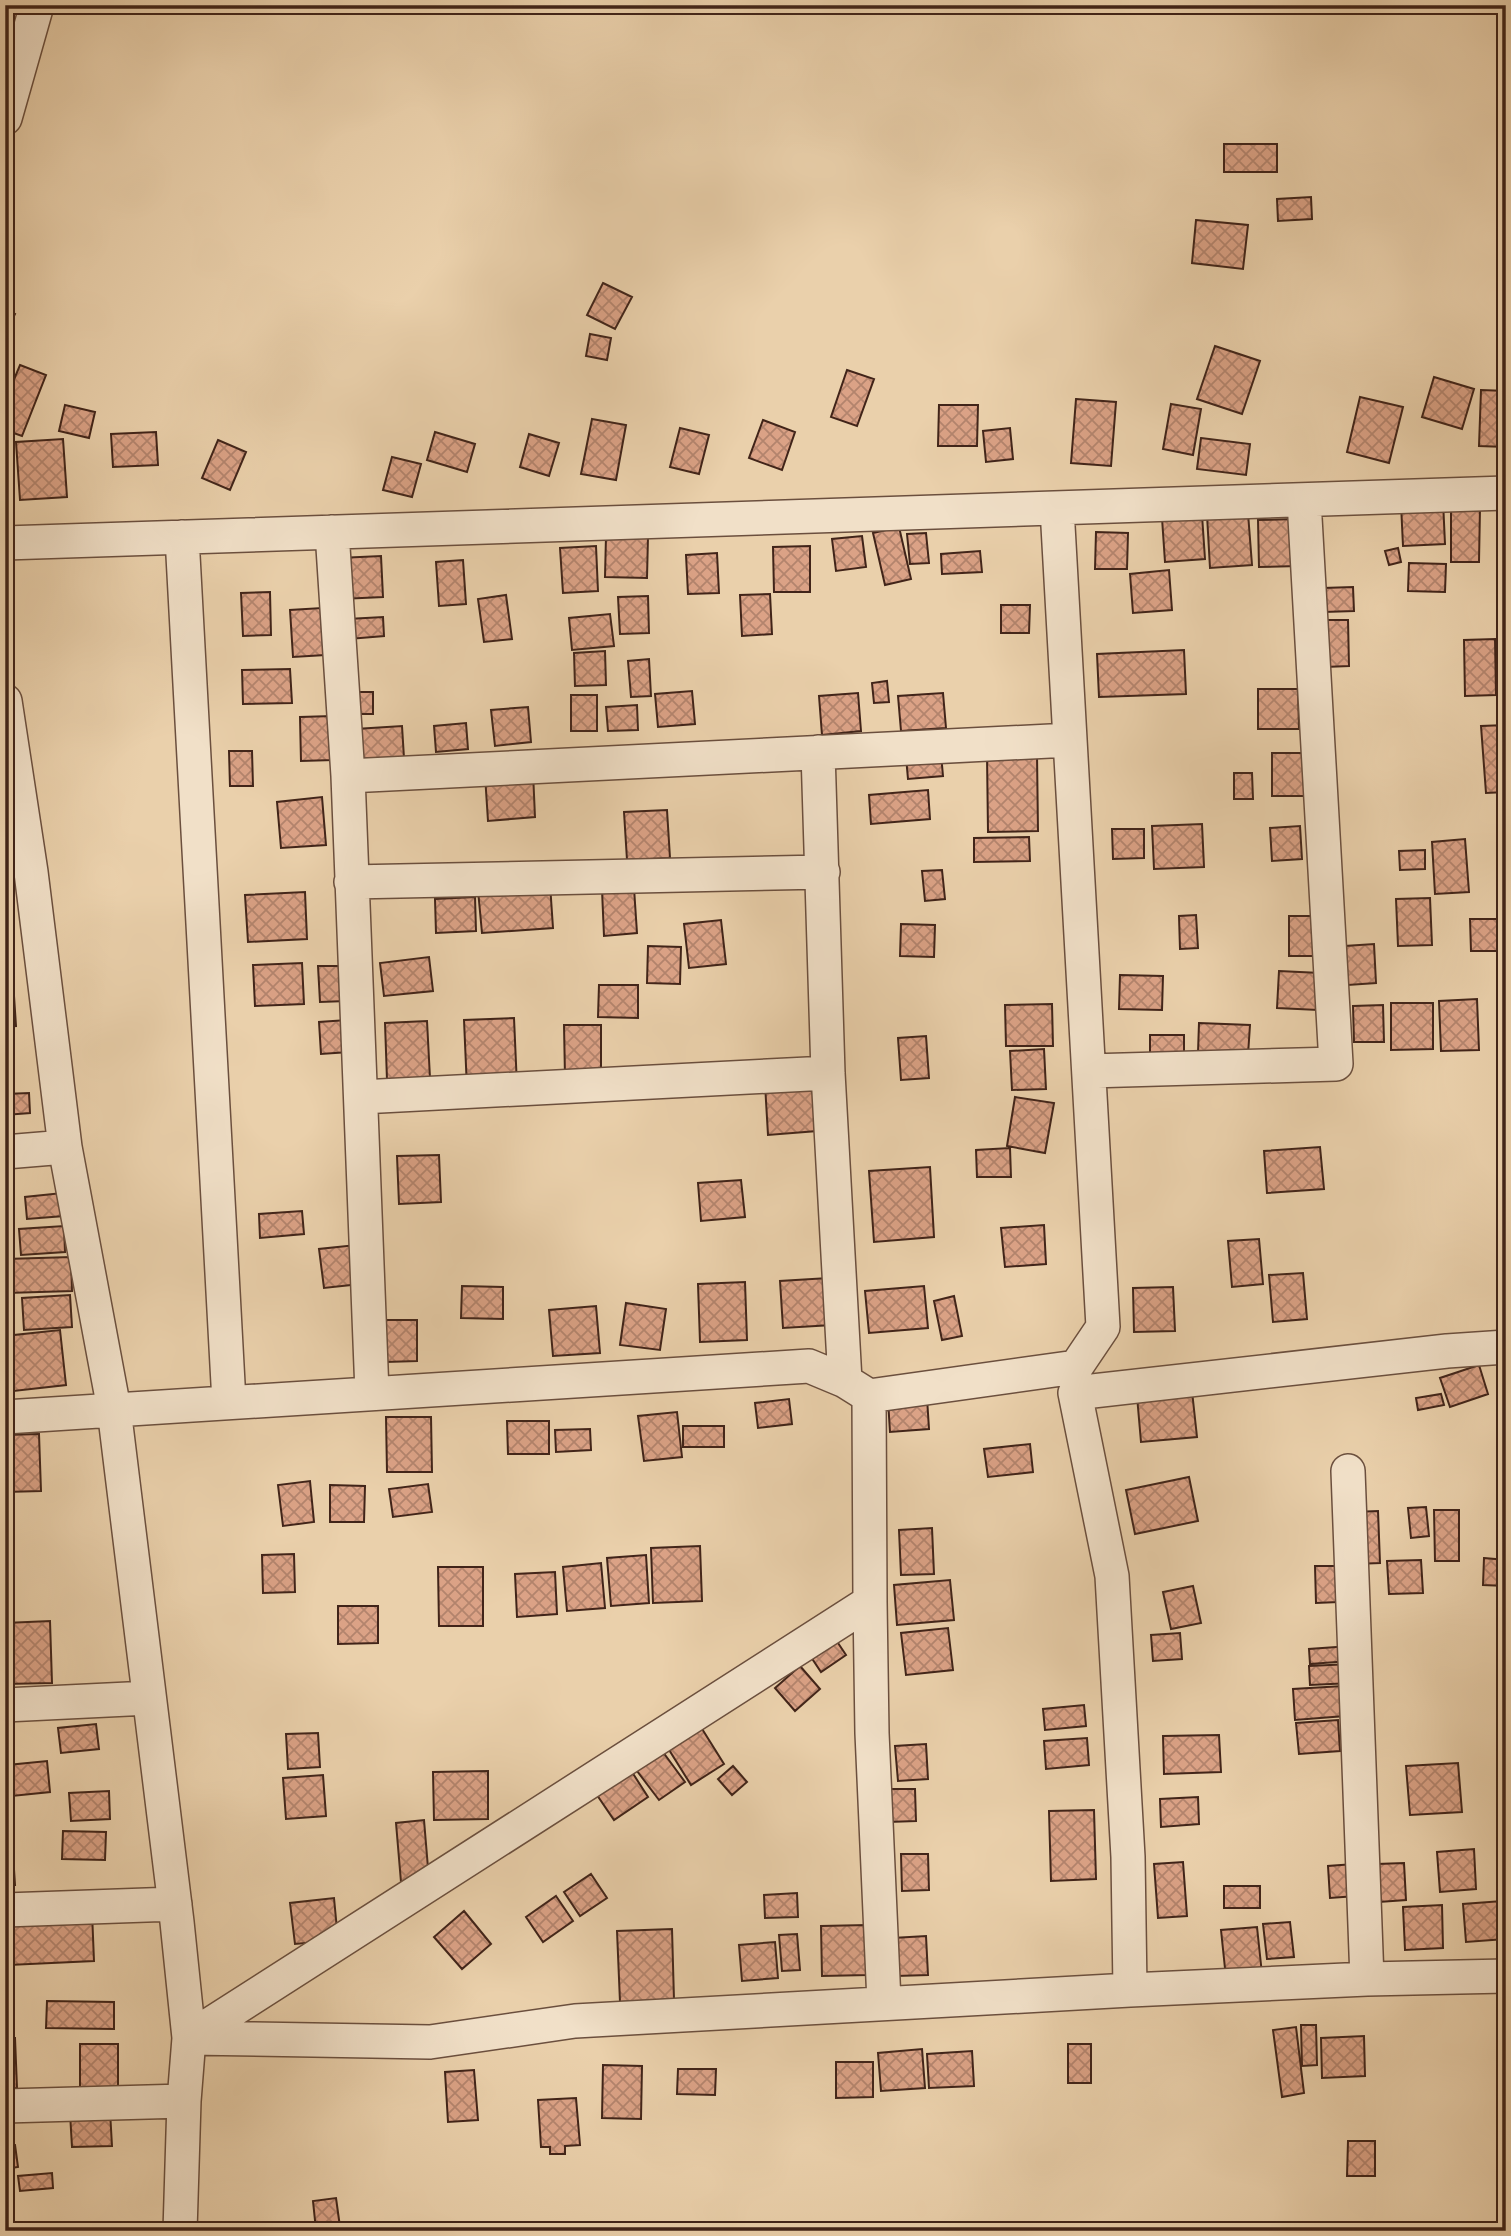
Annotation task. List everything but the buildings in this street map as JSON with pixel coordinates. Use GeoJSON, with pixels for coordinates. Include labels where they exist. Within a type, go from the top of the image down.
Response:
{"type":"FeatureCollection","features":[{"type":"Feature","properties":{"kind":"street"},"geometry":{"type":"LineString","coordinates":[[5,118],[37,5]]}},
{"type":"Feature","properties":{"kind":"street"},"geometry":{"type":"LineString","coordinates":[[5,543],[1506,493]]}},
{"type":"Feature","properties":{"kind":"street"},"geometry":{"type":"LineString","coordinates":[[1088,1071],[1336,1064],[1304,500]]}},
{"type":"Feature","properties":{"kind":"street"},"geometry":{"type":"LineString","coordinates":[[1057,508],[1103,1327],[1075,1380],[1112,1576],[1128,1857],[1130,1990]]}},
{"type":"Feature","properties":{"kind":"street"},"geometry":{"type":"LineString","coordinates":[[332,532],[348,776],[372,1393]]}},
{"type":"Feature","properties":{"kind":"street"},"geometry":{"type":"LineString","coordinates":[[182,537],[229,1402]]}},
{"type":"Feature","properties":{"kind":"street"},"geometry":{"type":"LineString","coordinates":[[5,701],[18,873],[114,1409],[174,1904],[189,2038],[180,2231]]}},
{"type":"Feature","properties":{"kind":"street"},"geometry":{"type":"LineString","coordinates":[[348,776],[1070,740]]}},
{"type":"Feature","properties":{"kind":"street"},"geometry":{"type":"LineString","coordinates":[[818,752],[828,1073],[857,1389],[870,1602],[872,1733],[884,2002]]}},
{"type":"Feature","properties":{"kind":"street"},"geometry":{"type":"LineString","coordinates":[[351,882],[823,872]]}},
{"type":"Feature","properties":{"kind":"street"},"geometry":{"type":"LineString","coordinates":[[361,1097],[828,1073]]}},
{"type":"Feature","properties":{"kind":"street"},"geometry":{"type":"LineString","coordinates":[[5,1152],[65,1147]]}},
{"type":"Feature","properties":{"kind":"street"},"geometry":{"type":"LineString","coordinates":[[5,1417],[809,1366],[857,1389],[1075,1380],[1506,1348]]}},
{"type":"Feature","properties":{"kind":"street"},"geometry":{"type":"LineString","coordinates":[[1348,1471],[1367,1979]]}},
{"type":"Feature","properties":{"kind":"street"},"geometry":{"type":"LineString","coordinates":[[189,2038],[870,1602]]}},
{"type":"Feature","properties":{"kind":"street"},"geometry":{"type":"LineString","coordinates":[[5,1705],[149,1698]]}},
{"type":"Feature","properties":{"kind":"street"},"geometry":{"type":"LineString","coordinates":[[5,1910],[174,1904]]}},
{"type":"Feature","properties":{"kind":"street"},"geometry":{"type":"LineString","coordinates":[[189,2038],[429,2042],[576,2021],[884,2002],[1367,1979],[1506,1976]]}},
{"type":"Feature","properties":{"kind":"street"},"geometry":{"type":"LineString","coordinates":[[5,2106],[184,2101]]}}]}
